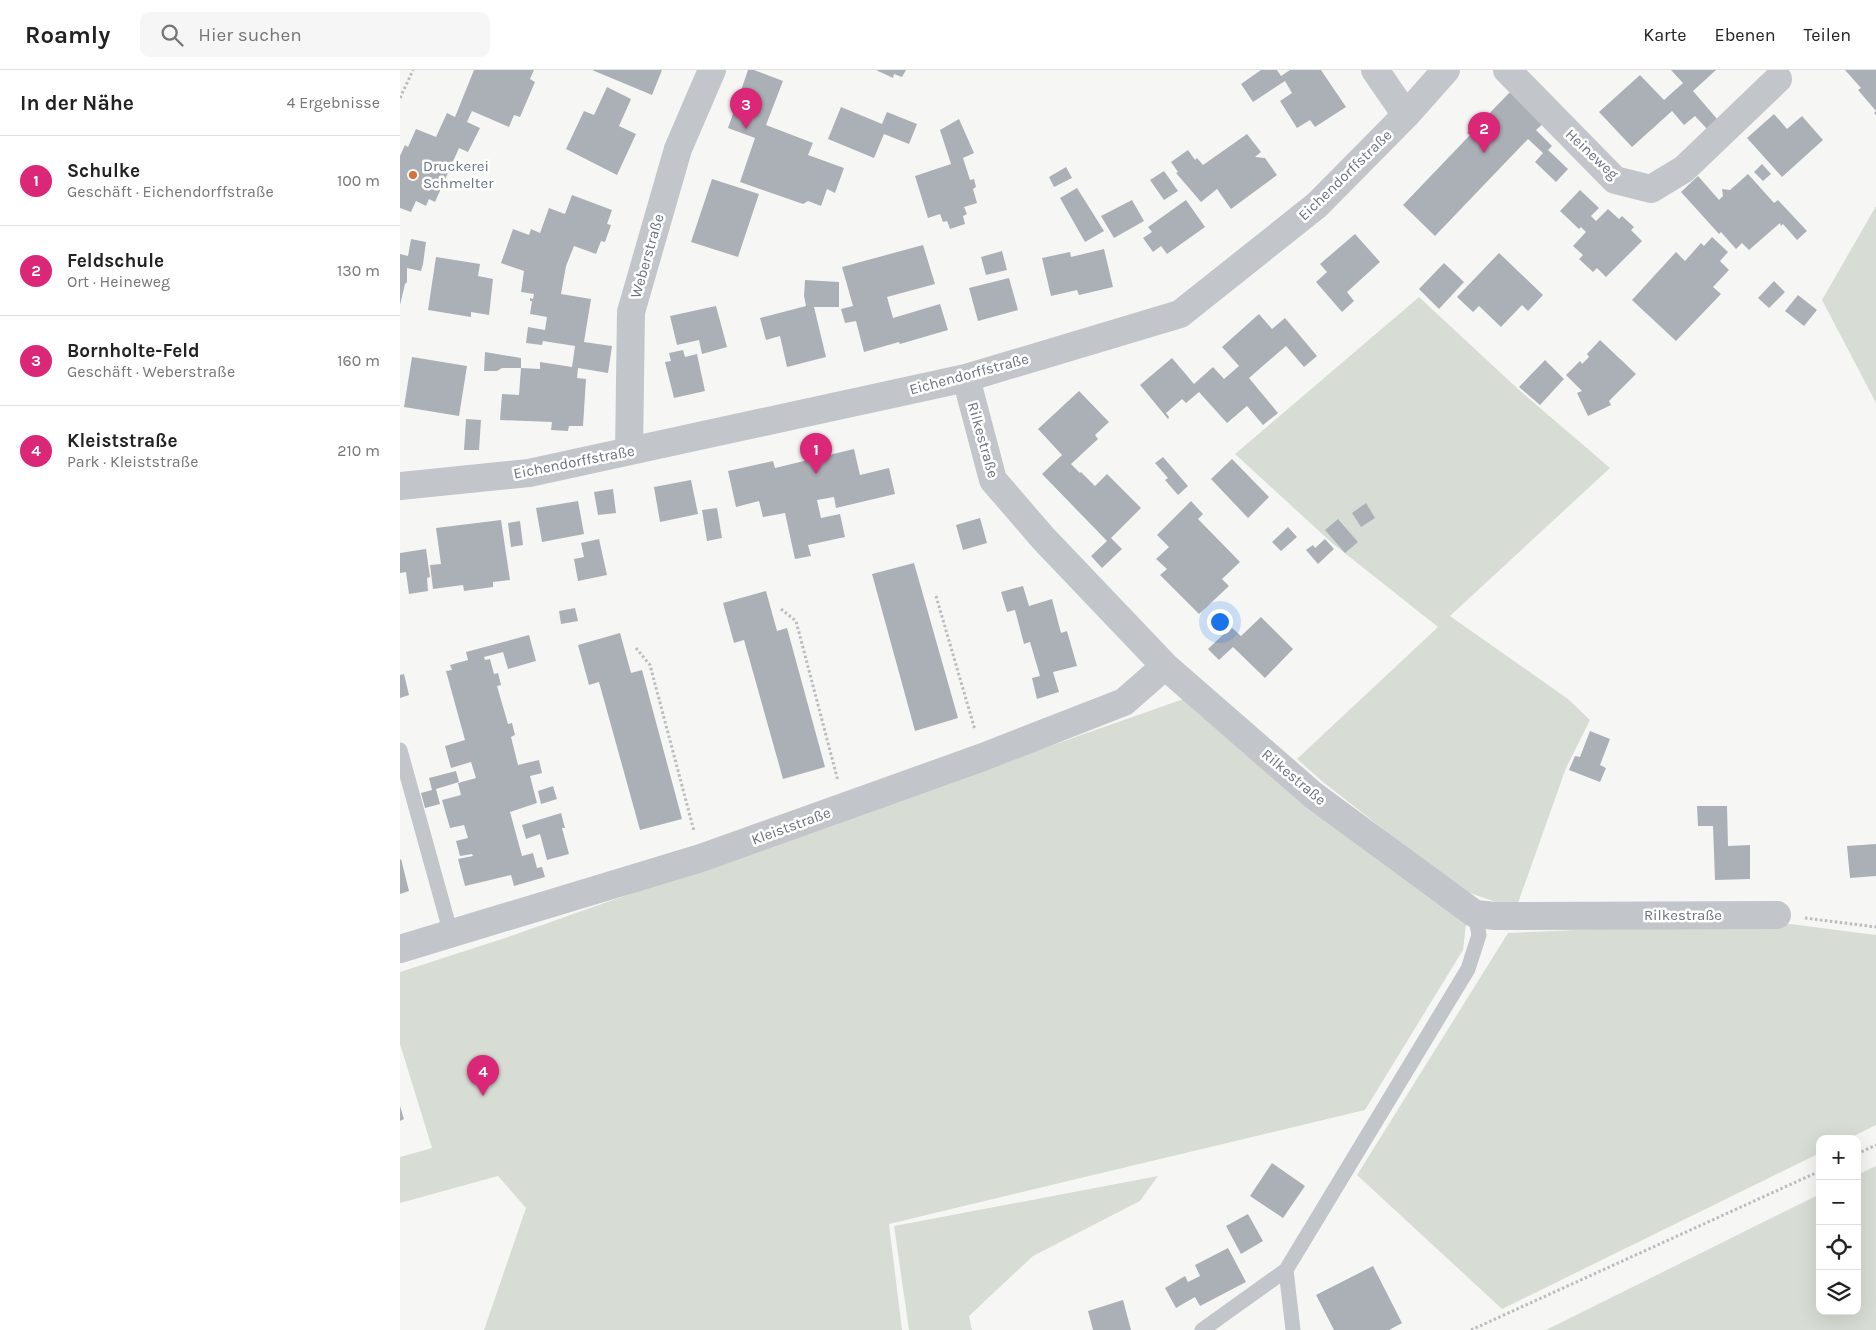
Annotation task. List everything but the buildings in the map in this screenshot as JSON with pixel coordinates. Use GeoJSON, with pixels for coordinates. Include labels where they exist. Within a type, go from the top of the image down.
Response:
{"type":"FeatureCollection","features":[{"type":"Feature","properties":{"kind":"street","name":"Weberstraße"},"geometry":{"type":"LineString","coordinates":[[629,451],[630,312],[678,149],[712,70]]}},
{"type":"Feature","properties":{"kind":"street"},"geometry":{"type":"LineString","coordinates":[[1375,70],[1406,116]]}},
{"type":"Feature","properties":{"kind":"street","name":"Eichendorffstraße"},"geometry":{"type":"LineString","coordinates":[[400,486],[529,473],[966,378],[1180,314],[1317,205],[1406,116],[1446,70]]}},
{"type":"Feature","properties":{"kind":"street","name":"Heineweg"},"geometry":{"type":"LineString","coordinates":[[1507,70],[1615,180],[1651,189],[1684,169],[1778,80]]}},
{"type":"Feature","properties":{"kind":"street","name":"Rilkestraße"},"geometry":{"type":"LineString","coordinates":[[966,378],[993,480],[1043,538],[1165,666],[1313,795],[1475,914],[1496,916],[1777,915]]}},
{"type":"Feature","properties":{"kind":"street","name":"Kleiststraße"},"geometry":{"type":"LineString","coordinates":[[400,949],[701,858],[983,757],[1124,702],[1165,666]]}},
{"type":"Feature","properties":{"kind":"lane"},"geometry":{"type":"LineString","coordinates":[[400,750],[451,934]]}},
{"type":"Feature","properties":{"kind":"lane"},"geometry":{"type":"LineString","coordinates":[[1202,1330],[1286,1270],[1468,969],[1479,935],[1475,914]]}},
{"type":"Feature","properties":{"kind":"lane"},"geometry":{"type":"LineString","coordinates":[[1286,1270],[1293,1330]]}},
{"type":"Feature","properties":{"kind":"path"},"geometry":{"type":"LineString","coordinates":[[400,98],[413,70]]}},
{"type":"Feature","properties":{"kind":"path"},"geometry":{"type":"LineString","coordinates":[[936,596],[983,757]]}},
{"type":"Feature","properties":{"kind":"path"},"geometry":{"type":"LineString","coordinates":[[781,609],[796,621],[845,807]]}},
{"type":"Feature","properties":{"kind":"path"},"geometry":{"type":"LineString","coordinates":[[636,648],[650,665],[701,858]]}},
{"type":"Feature","properties":{"kind":"path"},"geometry":{"type":"LineString","coordinates":[[1777,915],[1876,927]]}},
{"type":"Feature","properties":{"kind":"path"},"geometry":{"type":"LineString","coordinates":[[1861,1152],[1876,1145]]}},
{"type":"Feature","properties":{"kind":"path"},"geometry":{"type":"LineString","coordinates":[[1471,1330],[1816,1173]]}},
{"type":"Feature","properties":{"kind":"shaded area"},"geometry":{"type":"Polygon","coordinates":[[[1876,206],[1876,403],[1822,300],[1876,206]]]}},
{"type":"Feature","properties":{"kind":"shaded area"},"geometry":{"type":"Polygon","coordinates":[[[1419,297],[1518,389],[1610,468],[1450,616],[1568,699],[1590,720],[1566,768],[1518,903],[1499,903],[1461,890],[1323,782],[1297,759],[1438,627],[1332,543],[1235,454],[1419,297]]]}},
{"type":"Feature","properties":{"kind":"shaded area"},"geometry":{"type":"Polygon","coordinates":[[[1189,697],[1466,924],[1463,950],[1365,1110],[889,1224],[902,1330],[484,1330],[526,1208],[498,1176],[400,1203],[400,1157],[432,1148],[400,1044],[400,972],[505,938],[1189,697]]]}},
{"type":"Feature","properties":{"kind":"shaded area"},"geometry":{"type":"Polygon","coordinates":[[[1790,924],[1876,935],[1876,1125],[1856,1135],[1816,1135],[1816,1155],[1502,1309],[1357,1175],[1508,933],[1689,925],[1790,924]]]}},
{"type":"Feature","properties":{"kind":"shaded area"},"geometry":{"type":"Polygon","coordinates":[[[1876,1166],[1876,1330],[1546,1330],[1816,1196],[1816,1315],[1861,1315],[1861,1173],[1876,1166]]]}},
{"type":"Feature","properties":{"kind":"shaded area"},"geometry":{"type":"Polygon","coordinates":[[[1158,1176],[1140,1201],[1033,1256],[969,1316],[972,1330],[909,1330],[894,1226],[1158,1176]]]}},
{"type":"Feature","properties":{"kind":"place","name":"Bornholte-Feld"},"geometry":{"type":"Point","coordinates":[746,129]}},
{"type":"Feature","properties":{"kind":"place","name":"Feldschule"},"geometry":{"type":"Point","coordinates":[1484,153]}},
{"type":"Feature","properties":{"kind":"place","name":"Druckerei Schmelter"},"geometry":{"type":"Point","coordinates":[413,175]}},
{"type":"Feature","properties":{"kind":"place","name":"Schulke"},"geometry":{"type":"Point","coordinates":[816,474]}},
{"type":"Feature","properties":{"kind":"place","name":"Kleiststraße"},"geometry":{"type":"Point","coordinates":[483,1096]}}]}
